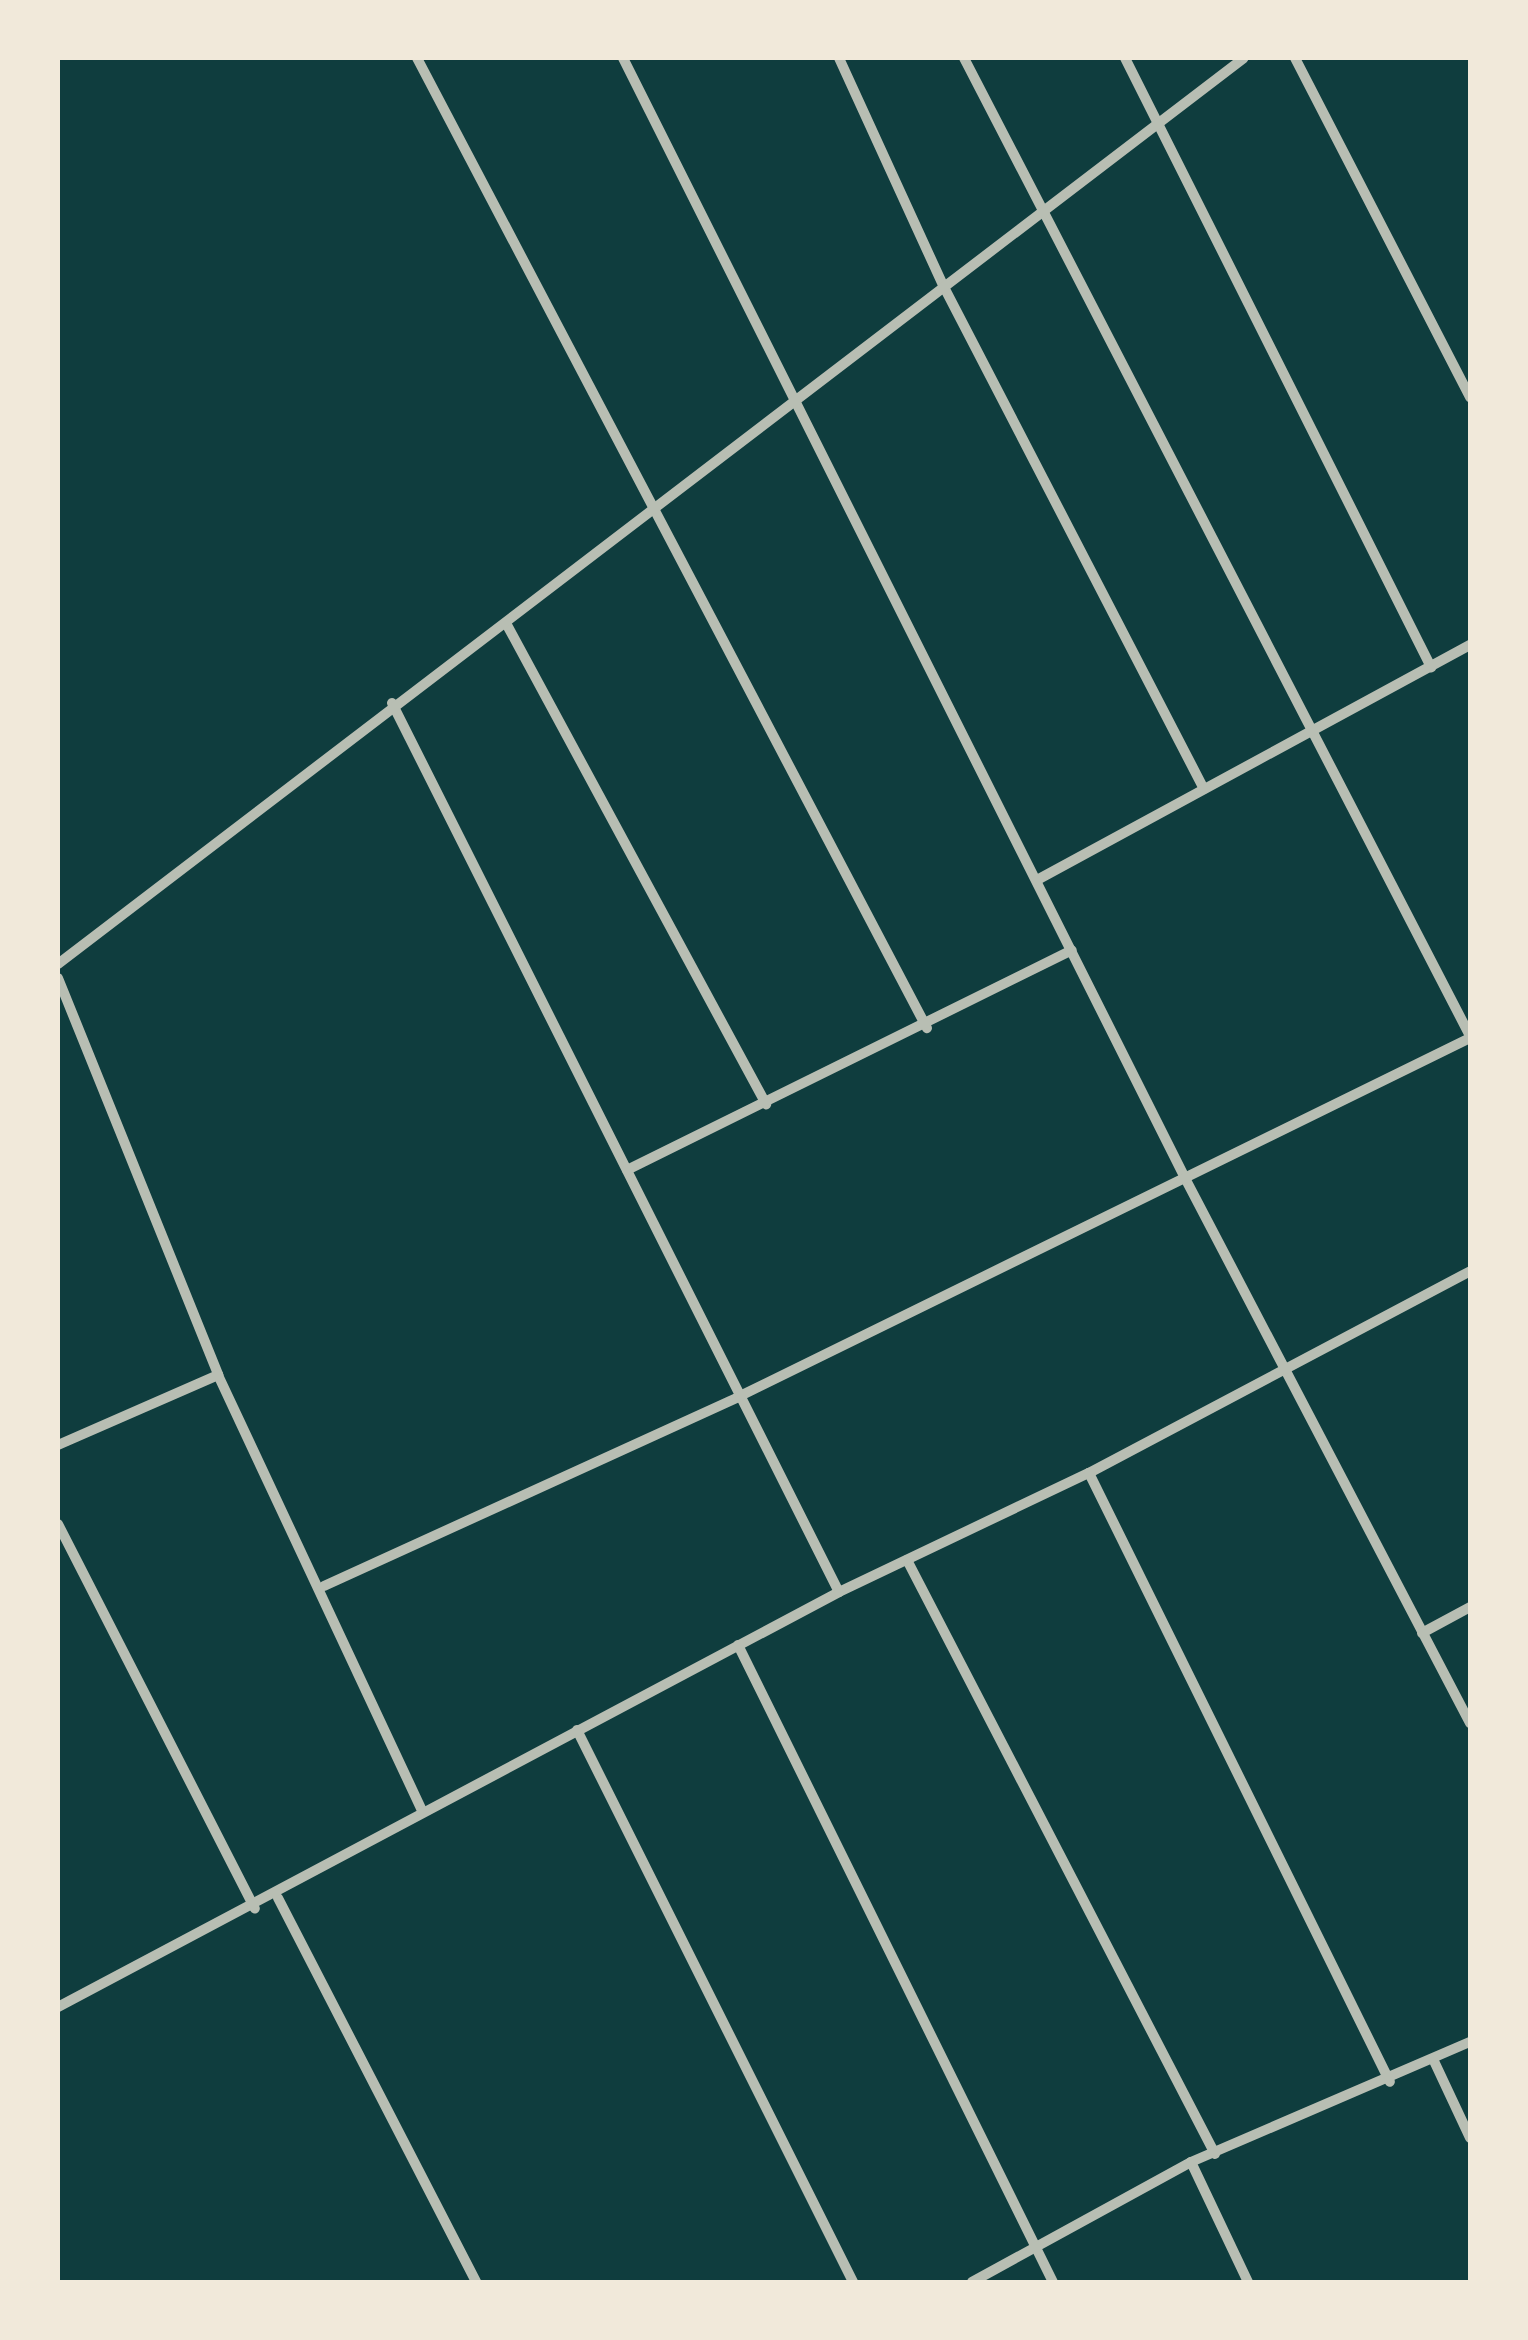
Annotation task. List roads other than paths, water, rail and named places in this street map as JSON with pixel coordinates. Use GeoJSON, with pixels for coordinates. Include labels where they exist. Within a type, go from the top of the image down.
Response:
{"type":"FeatureCollection","features":[{"type":"Feature","properties":{"kind":"street"},"geometry":{"type":"LineString","coordinates":[[417,58],[927,1028]]}},
{"type":"Feature","properties":{"kind":"street"},"geometry":{"type":"LineString","coordinates":[[623,58],[800,402],[1186,1180],[1289,1365],[1470,1723]]}},
{"type":"Feature","properties":{"kind":"street"},"geometry":{"type":"LineString","coordinates":[[840,58],[945,289],[1204,789]]}},
{"type":"Feature","properties":{"kind":"street"},"geometry":{"type":"LineString","coordinates":[[324,1586],[740,1396],[1470,1037],[1315,729],[964,58]]}},
{"type":"Feature","properties":{"kind":"street"},"geometry":{"type":"LineString","coordinates":[[1125,58],[1431,667]]}},
{"type":"Feature","properties":{"kind":"street"},"geometry":{"type":"LineString","coordinates":[[58,964],[392,703],[508,625],[1244,58]]}},
{"type":"Feature","properties":{"kind":"street"},"geometry":{"type":"LineString","coordinates":[[1295,58],[1470,397]]}},
{"type":"Feature","properties":{"kind":"street"},"geometry":{"type":"LineString","coordinates":[[508,625],[766,1104]]}},
{"type":"Feature","properties":{"kind":"street"},"geometry":{"type":"LineString","coordinates":[[1037,880],[1470,645]]}},
{"type":"Feature","properties":{"kind":"street"},"geometry":{"type":"LineString","coordinates":[[392,703],[838,1592]]}},
{"type":"Feature","properties":{"kind":"street"},"geometry":{"type":"LineString","coordinates":[[626,1170],[927,1028],[1072,950]]}},
{"type":"Feature","properties":{"kind":"street"},"geometry":{"type":"LineString","coordinates":[[58,978],[218,1375],[324,1586],[422,1811]]}},
{"type":"Feature","properties":{"kind":"street"},"geometry":{"type":"LineString","coordinates":[[58,2007],[278,1898],[422,1811],[838,1592],[1089,1474],[1470,1271]]}},
{"type":"Feature","properties":{"kind":"street"},"geometry":{"type":"LineString","coordinates":[[58,1445],[218,1375]]}},
{"type":"Feature","properties":{"kind":"street"},"geometry":{"type":"LineString","coordinates":[[1089,1474],[1390,2082]]}},
{"type":"Feature","properties":{"kind":"street"},"geometry":{"type":"LineString","coordinates":[[58,1524],[255,1909]]}},
{"type":"Feature","properties":{"kind":"street"},"geometry":{"type":"LineString","coordinates":[[906,1560],[1215,2154]]}},
{"type":"Feature","properties":{"kind":"street"},"geometry":{"type":"LineString","coordinates":[[1422,1632],[1470,1607]]}},
{"type":"Feature","properties":{"kind":"street"},"geometry":{"type":"LineString","coordinates":[[738,1645],[1053,2282]]}},
{"type":"Feature","properties":{"kind":"street"},"geometry":{"type":"LineString","coordinates":[[578,1730],[853,2282]]}},
{"type":"Feature","properties":{"kind":"street"},"geometry":{"type":"LineString","coordinates":[[278,1898],[476,2282]]}},
{"type":"Feature","properties":{"kind":"street"},"geometry":{"type":"LineString","coordinates":[[972,2282],[1192,2162],[1390,2082],[1470,2042]]}},
{"type":"Feature","properties":{"kind":"street"},"geometry":{"type":"LineString","coordinates":[[1434,2061],[1470,2138]]}},
{"type":"Feature","properties":{"kind":"street"},"geometry":{"type":"LineString","coordinates":[[1192,2162],[1248,2282]]}}]}
